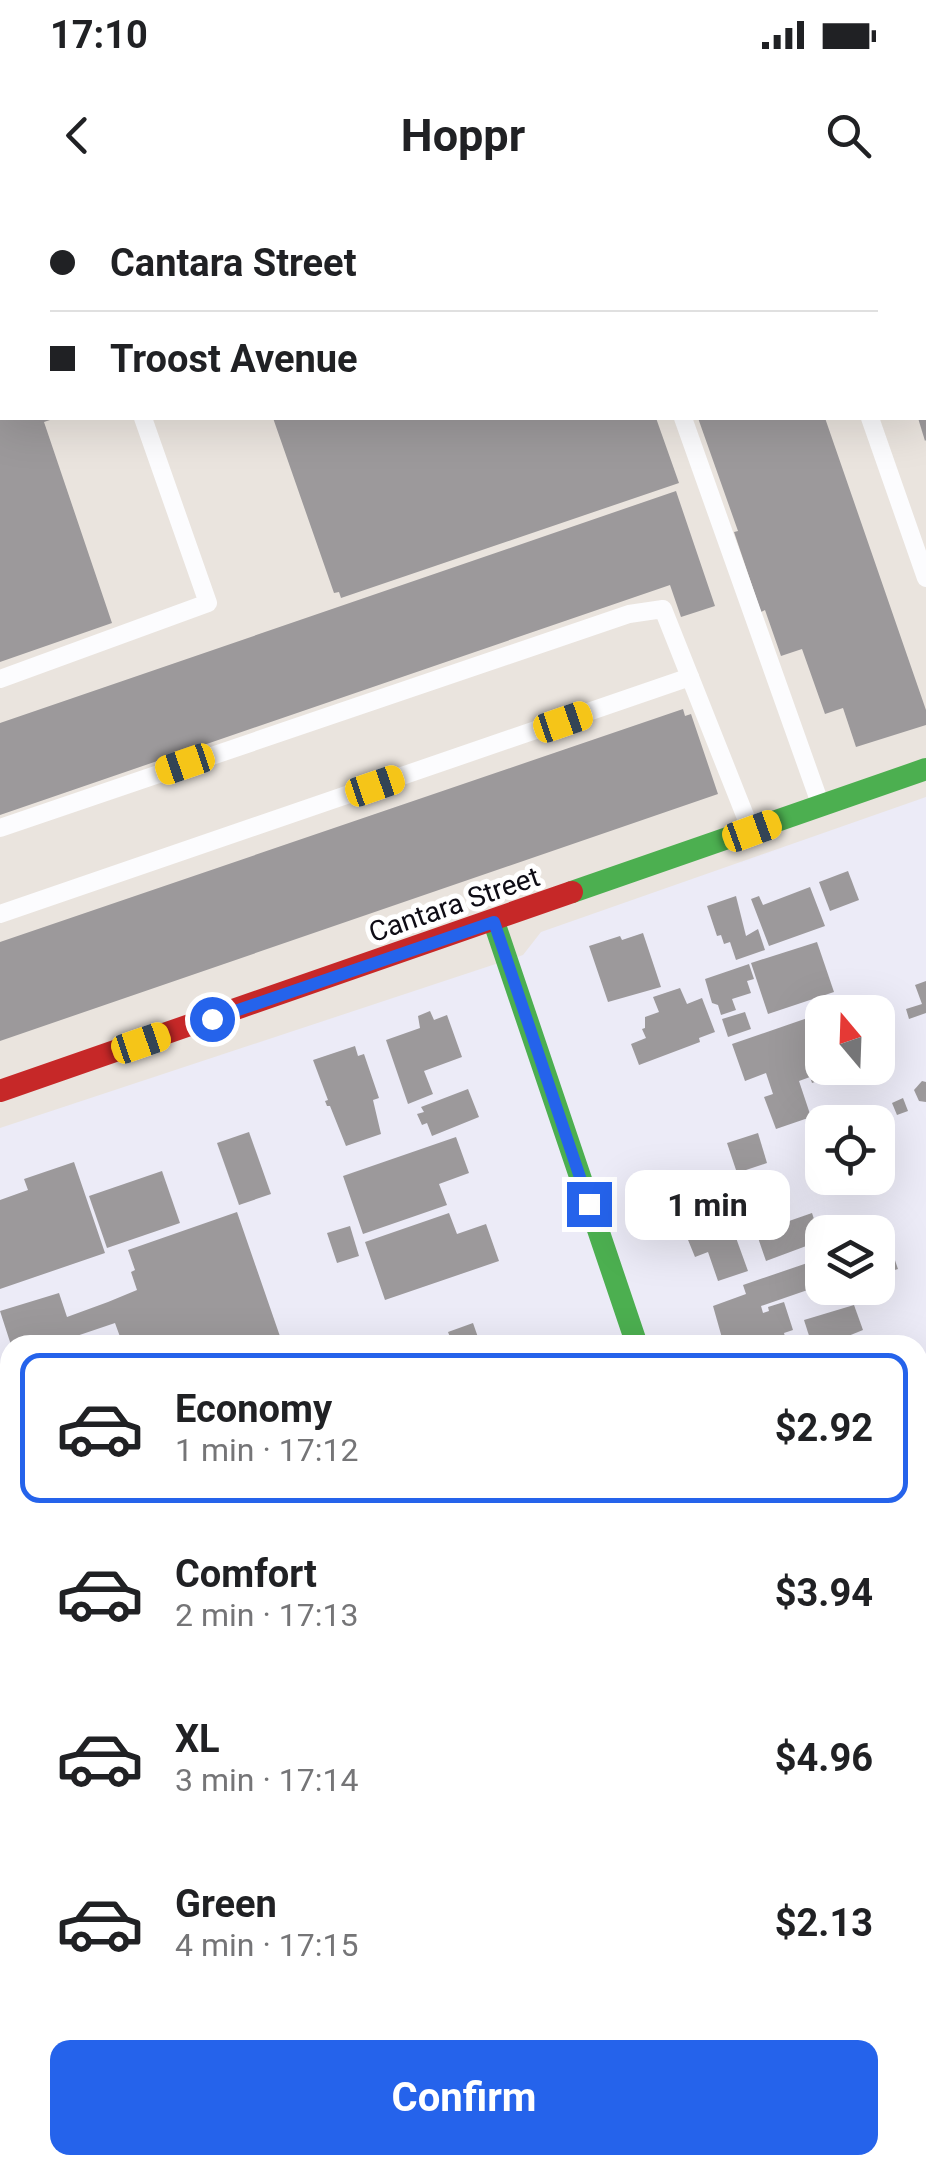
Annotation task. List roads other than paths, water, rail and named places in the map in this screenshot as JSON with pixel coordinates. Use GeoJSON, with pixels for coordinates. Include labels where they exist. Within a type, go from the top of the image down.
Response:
{"type":"FeatureCollection","features":[{"type":"Feature","properties":{"kind":"street","name":"Cantara Street"},"geometry":{"type":"LineString","coordinates":[[0,1092],[926,769]]}},
{"type":"Feature","properties":{"kind":"street"},"geometry":{"type":"LineString","coordinates":[[494,922],[634,1335]]}},
{"type":"Feature","properties":{"kind":"lane"},"geometry":{"type":"LineString","coordinates":[[0,679],[208,604],[145,420]]}},
{"type":"Feature","properties":{"kind":"lane"},"geometry":{"type":"LineString","coordinates":[[684,420],[821,806]]}},
{"type":"Feature","properties":{"kind":"lane"},"geometry":{"type":"LineString","coordinates":[[871,420],[926,578]]}},
{"type":"Feature","properties":{"kind":"lane"},"geometry":{"type":"LineString","coordinates":[[0,828],[629,614],[663,609],[752,831]]}},
{"type":"Feature","properties":{"kind":"lane"},"geometry":{"type":"LineString","coordinates":[[0,914],[690,676]]}}]}
